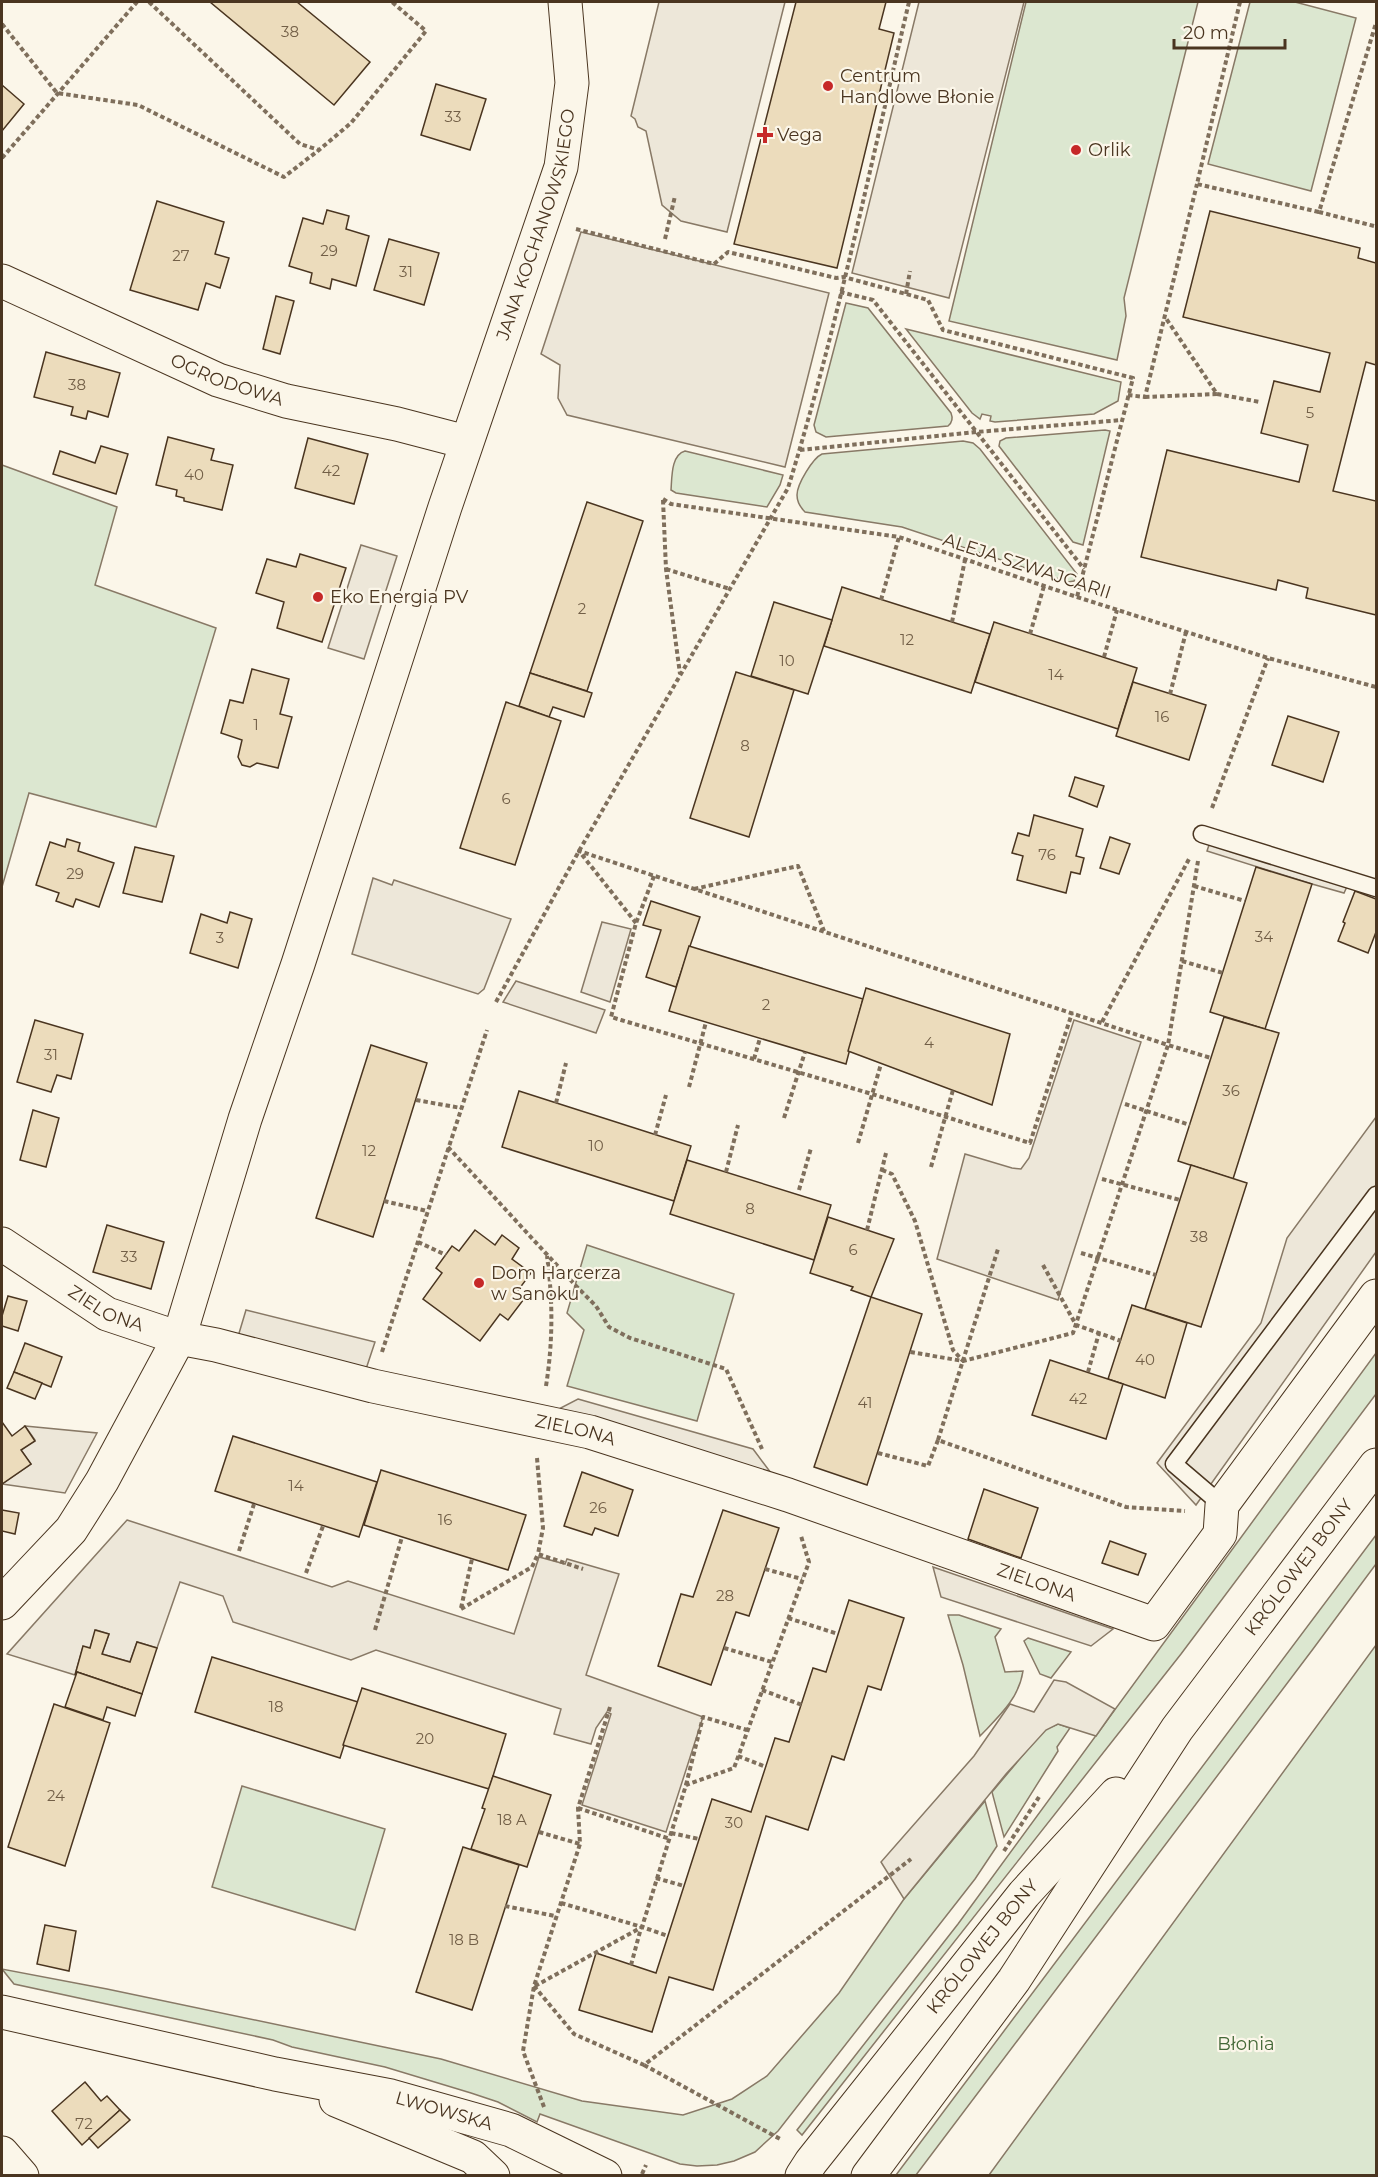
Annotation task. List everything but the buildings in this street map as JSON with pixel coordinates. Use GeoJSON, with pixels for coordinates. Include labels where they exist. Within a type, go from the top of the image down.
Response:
{"type":"FeatureCollection","features":[{"type":"Feature","properties":{"kind":"street","name":"JANA KOCHANOWSKIEGO"},"geometry":{"type":"LineString","coordinates":[[2,1603],[71,1530],[102,1481],[167,1334],[244,1119],[305,941],[466,442],[561,167],[572,83],[565,2]]}},
{"type":"Feature","properties":{"kind":"street","name":"OGRODOWA"},"geometry":{"type":"LineString","coordinates":[[2,280],[218,380],[286,401],[397,424],[466,442]]}},
{"type":"Feature","properties":{"kind":"street","name":"ZIELONA"},"geometry":{"type":"LineString","coordinates":[[2,1244],[107,1314],[167,1334],[373,1386],[590,1432],[789,1495],[1154,1624],[1220,1534],[1222,1505]]}},
{"type":"Feature","properties":{"kind":"street"},"geometry":{"type":"LineString","coordinates":[[1222,1505],[1377,1296]]}},
{"type":"Feature","properties":{"kind":"street","name":"KRÓLOWEJ BONY"},"geometry":{"type":"LineString","coordinates":[[868,2175],[1014,1980],[1177,1729],[1377,1466]]}},
{"type":"Feature","properties":{"kind":"street","name":"KRÓLOWEJ BONY"},"geometry":{"type":"LineString","coordinates":[[802,2171],[1024,1894],[1177,1729]]}},
{"type":"Feature","properties":{"kind":"street","name":"LWOWSKA"},"geometry":{"type":"LineString","coordinates":[[2,2012],[274,2074],[391,2096],[511,2130],[605,2175]]}},
{"type":"Feature","properties":{"kind":"street","name":"LWOWSKA"},"geometry":{"type":"LineString","coordinates":[[274,2074],[505,2175]]}},
{"type":"Feature","properties":{"kind":"street"},"geometry":{"type":"LineString","coordinates":[[2,2153],[22,2175]]}},
{"type":"Feature","properties":{"kind":"lane"},"geometry":{"type":"LineString","coordinates":[[1202,834],[1377,888]]}},
{"type":"Feature","properties":{"kind":"lane"},"geometry":{"type":"LineString","coordinates":[[1222,1505],[1174,1464],[1377,1195]]}},
{"type":"Feature","properties":{"kind":"path"},"geometry":{"type":"LineString","coordinates":[[2,158],[137,2]]}},
{"type":"Feature","properties":{"kind":"path"},"geometry":{"type":"LineString","coordinates":[[149,2],[300,144],[319,150]]}},
{"type":"Feature","properties":{"kind":"path"},"geometry":{"type":"LineString","coordinates":[[2,24],[57,93],[138,105],[284,177],[351,123],[426,31],[392,2]]}},
{"type":"Feature","properties":{"kind":"path"},"geometry":{"type":"LineString","coordinates":[[496,1002],[579,851],[788,488],[800,450],[844,277],[909,2]]}},
{"type":"Feature","properties":{"kind":"path"},"geometry":{"type":"LineString","coordinates":[[1145,397],[1240,2]]}},
{"type":"Feature","properties":{"kind":"path"},"geometry":{"type":"LineString","coordinates":[[1319,212],[1377,23]]}},
{"type":"Feature","properties":{"kind":"path"},"geometry":{"type":"LineString","coordinates":[[1197,184],[1374,226]]}},
{"type":"Feature","properties":{"kind":"path"},"geometry":{"type":"LineString","coordinates":[[665,239],[675,196]]}},
{"type":"Feature","properties":{"kind":"path"},"geometry":{"type":"LineString","coordinates":[[570,227],[714,264],[728,252],[836,278],[844,277],[928,300],[943,330],[1132,378],[1077,597]]}},
{"type":"Feature","properties":{"kind":"path"},"geometry":{"type":"LineString","coordinates":[[906,294],[909,271]]}},
{"type":"Feature","properties":{"kind":"path"},"geometry":{"type":"LineString","coordinates":[[840,292],[873,300],[1084,569]]}},
{"type":"Feature","properties":{"kind":"path"},"geometry":{"type":"LineString","coordinates":[[1165,317],[1217,393]]}},
{"type":"Feature","properties":{"kind":"path"},"geometry":{"type":"LineString","coordinates":[[1128,395],[1145,397],[1217,393],[1260,402]]}},
{"type":"Feature","properties":{"kind":"path"},"geometry":{"type":"LineString","coordinates":[[800,450],[1122,420]]}},
{"type":"Feature","properties":{"kind":"path","name":"ALEJA SZWAJCARII"},"geometry":{"type":"LineString","coordinates":[[666,569],[663,499],[671,504],[899,537],[1268,658],[1377,687]]}},
{"type":"Feature","properties":{"kind":"path"},"geometry":{"type":"LineString","coordinates":[[881,600],[899,537]]}},
{"type":"Feature","properties":{"kind":"path"},"geometry":{"type":"LineString","coordinates":[[952,622],[965,560]]}},
{"type":"Feature","properties":{"kind":"path"},"geometry":{"type":"LineString","coordinates":[[680,675],[666,569],[730,590]]}},
{"type":"Feature","properties":{"kind":"path"},"geometry":{"type":"LineString","coordinates":[[1030,634],[1044,586]]}},
{"type":"Feature","properties":{"kind":"path"},"geometry":{"type":"LineString","coordinates":[[1104,657],[1117,610]]}},
{"type":"Feature","properties":{"kind":"path"},"geometry":{"type":"LineString","coordinates":[[1170,694],[1186,632]]}},
{"type":"Feature","properties":{"kind":"path"},"geometry":{"type":"LineString","coordinates":[[910,1352],[963,1361],[1073,1333],[1168,1045],[1202,834]]}},
{"type":"Feature","properties":{"kind":"path"},"geometry":{"type":"LineString","coordinates":[[579,851],[1211,1058]]}},
{"type":"Feature","properties":{"kind":"path"},"geometry":{"type":"LineString","coordinates":[[579,851],[636,923]]}},
{"type":"Feature","properties":{"kind":"path"},"geometry":{"type":"LineString","coordinates":[[694,889],[798,866],[825,932]]}},
{"type":"Feature","properties":{"kind":"path"},"geometry":{"type":"LineString","coordinates":[[654,876],[636,923],[610,1017],[1030,1143],[1072,1013]]}},
{"type":"Feature","properties":{"kind":"path"},"geometry":{"type":"LineString","coordinates":[[1194,886],[1245,901]]}},
{"type":"Feature","properties":{"kind":"path"},"geometry":{"type":"LineString","coordinates":[[1182,961],[1223,973]]}},
{"type":"Feature","properties":{"kind":"path"},"geometry":{"type":"LineString","coordinates":[[689,1087],[706,1022]]}},
{"type":"Feature","properties":{"kind":"path"},"geometry":{"type":"LineString","coordinates":[[373,1386],[487,1030]]}},
{"type":"Feature","properties":{"kind":"path"},"geometry":{"type":"LineString","coordinates":[[754,1059],[760,1038]]}},
{"type":"Feature","properties":{"kind":"path"},"geometry":{"type":"LineString","coordinates":[[784,1118],[805,1052]]}},
{"type":"Feature","properties":{"kind":"path"},"geometry":{"type":"LineString","coordinates":[[556,1103],[566,1063]]}},
{"type":"Feature","properties":{"kind":"path"},"geometry":{"type":"LineString","coordinates":[[858,1143],[881,1064]]}},
{"type":"Feature","properties":{"kind":"path"},"geometry":{"type":"LineString","coordinates":[[931,1167],[953,1090]]}},
{"type":"Feature","properties":{"kind":"path"},"geometry":{"type":"LineString","coordinates":[[656,1135],[666,1095]]}},
{"type":"Feature","properties":{"kind":"path"},"geometry":{"type":"LineString","coordinates":[[416,1100],[461,1108]]}},
{"type":"Feature","properties":{"kind":"path"},"geometry":{"type":"LineString","coordinates":[[1125,1104],[1190,1125]]}},
{"type":"Feature","properties":{"kind":"path"},"geometry":{"type":"LineString","coordinates":[[726,1172],[738,1125]]}},
{"type":"Feature","properties":{"kind":"path"},"geometry":{"type":"LineString","coordinates":[[448,1147],[596,1306],[609,1326],[630,1338],[726,1369],[758,1443],[767,1458]]}},
{"type":"Feature","properties":{"kind":"path"},"geometry":{"type":"LineString","coordinates":[[799,1190],[811,1148]]}},
{"type":"Feature","properties":{"kind":"path"},"geometry":{"type":"LineString","coordinates":[[867,1230],[886,1153]]}},
{"type":"Feature","properties":{"kind":"path"},"geometry":{"type":"LineString","coordinates":[[882,1170],[892,1174],[915,1221],[953,1350],[963,1361]]}},
{"type":"Feature","properties":{"kind":"path"},"geometry":{"type":"LineString","coordinates":[[1102,1179],[1180,1200]]}},
{"type":"Feature","properties":{"kind":"path"},"geometry":{"type":"LineString","coordinates":[[384,1201],[428,1210]]}},
{"type":"Feature","properties":{"kind":"path"},"geometry":{"type":"LineString","coordinates":[[418,1242],[446,1255]]}},
{"type":"Feature","properties":{"kind":"path"},"geometry":{"type":"LineString","coordinates":[[878,1453],[928,1466],[998,1249]]}},
{"type":"Feature","properties":{"kind":"path"},"geometry":{"type":"LineString","coordinates":[[1081,1252],[1156,1275]]}},
{"type":"Feature","properties":{"kind":"path"},"geometry":{"type":"LineString","coordinates":[[546,1388],[552,1350],[553,1311],[547,1255]]}},
{"type":"Feature","properties":{"kind":"path"},"geometry":{"type":"LineString","coordinates":[[1042,1264],[1076,1325],[1121,1341]]}},
{"type":"Feature","properties":{"kind":"path"},"geometry":{"type":"LineString","coordinates":[[1088,1372],[1099,1333]]}},
{"type":"Feature","properties":{"kind":"path"},"geometry":{"type":"LineString","coordinates":[[938,1440],[1126,1507],[1190,1512]]}},
{"type":"Feature","properties":{"kind":"path"},"geometry":{"type":"LineString","coordinates":[[472,1559],[461,1609],[532,1567],[538,1554],[543,1528],[536,1447]]}},
{"type":"Feature","properties":{"kind":"path"},"geometry":{"type":"LineString","coordinates":[[238,1551],[254,1504]]}},
{"type":"Feature","properties":{"kind":"path"},"geometry":{"type":"LineString","coordinates":[[306,1573],[323,1526]]}},
{"type":"Feature","properties":{"kind":"path"},"geometry":{"type":"LineString","coordinates":[[686,1785],[734,1768],[809,1562],[798,1528]]}},
{"type":"Feature","properties":{"kind":"path"},"geometry":{"type":"LineString","coordinates":[[375,1630],[402,1537]]}},
{"type":"Feature","properties":{"kind":"path"},"geometry":{"type":"LineString","coordinates":[[538,1554],[583,1569]]}},
{"type":"Feature","properties":{"kind":"path"},"geometry":{"type":"LineString","coordinates":[[765,1569],[802,1579]]}},
{"type":"Feature","properties":{"kind":"path"},"geometry":{"type":"LineString","coordinates":[[788,1618],[838,1634]]}},
{"type":"Feature","properties":{"kind":"path"},"geometry":{"type":"LineString","coordinates":[[724,1648],[772,1662]]}},
{"type":"Feature","properties":{"kind":"path"},"geometry":{"type":"LineString","coordinates":[[762,1690],[802,1704]]}},
{"type":"Feature","properties":{"kind":"path"},"geometry":{"type":"LineString","coordinates":[[546,2111],[523,2051],[534,1986],[580,1844],[578,1808],[610,1707]]}},
{"type":"Feature","properties":{"kind":"path"},"geometry":{"type":"LineString","coordinates":[[631,1965],[686,1785],[703,1717],[747,1730]]}},
{"type":"Feature","properties":{"kind":"path"},"geometry":{"type":"LineString","coordinates":[[738,1756],[766,1767]]}},
{"type":"Feature","properties":{"kind":"path"},"geometry":{"type":"LineString","coordinates":[[1004,1851],[1039,1797]]}},
{"type":"Feature","properties":{"kind":"path"},"geometry":{"type":"LineString","coordinates":[[578,1808],[670,1839]]}},
{"type":"Feature","properties":{"kind":"path"},"geometry":{"type":"LineString","coordinates":[[539,1832],[580,1844]]}},
{"type":"Feature","properties":{"kind":"path"},"geometry":{"type":"LineString","coordinates":[[671,1833],[699,1839]]}},
{"type":"Feature","properties":{"kind":"path"},"geometry":{"type":"LineString","coordinates":[[644,2066],[911,1859]]}},
{"type":"Feature","properties":{"kind":"path"},"geometry":{"type":"LineString","coordinates":[[656,1878],[684,1886]]}},
{"type":"Feature","properties":{"kind":"path"},"geometry":{"type":"LineString","coordinates":[[561,1903],[668,1936]]}},
{"type":"Feature","properties":{"kind":"path"},"geometry":{"type":"LineString","coordinates":[[506,1906],[555,1917]]}},
{"type":"Feature","properties":{"kind":"path"},"geometry":{"type":"LineString","coordinates":[[534,1986],[642,1927]]}},
{"type":"Feature","properties":{"kind":"path"},"geometry":{"type":"LineString","coordinates":[[534,1986],[574,2034],[644,2066],[782,2140]]}},
{"type":"Feature","properties":{"kind":"path"},"geometry":{"type":"LineString","coordinates":[[642,2174],[646,2165]]}},
{"type":"Feature","properties":{"kind":"green space","name":"Orlik"},"geometry":{"type":"Polygon","coordinates":[[[1026,2],[1198,2],[1124,298],[1126,316],[1117,360],[949,321],[1026,2]]]}},
{"type":"Feature","properties":{"kind":"green space"},"geometry":{"type":"Polygon","coordinates":[[[1250,2],[1295,2],[1356,18],[1311,191],[1208,164],[1250,2]]]}},
{"type":"Feature","properties":{"kind":"green space"},"geometry":{"type":"Polygon","coordinates":[[[846,303],[868,308],[951,413],[952,420],[948,426],[826,437],[816,432],[814,425],[846,303]]]}},
{"type":"Feature","properties":{"kind":"green space"},"geometry":{"type":"Polygon","coordinates":[[[906,329],[1121,382],[1118,401],[1094,414],[995,422],[990,421],[991,416],[982,414],[980,419],[972,413],[906,329]]]}},
{"type":"Feature","properties":{"kind":"green space"},"geometry":{"type":"Polygon","coordinates":[[[1110,431],[1083,545],[1073,542],[999,446],[1000,441],[1006,438],[1110,431]]]}},
{"type":"Feature","properties":{"kind":"green space"},"geometry":{"type":"Polygon","coordinates":[[[963,441],[973,443],[980,449],[1077,574],[1074,581],[1068,582],[902,527],[805,512],[798,502],[798,490],[803,478],[810,466],[822,454],[963,441]]]}},
{"type":"Feature","properties":{"kind":"green space"},"geometry":{"type":"Polygon","coordinates":[[[685,451],[783,475],[780,485],[767,507],[676,493],[671,490],[673,467],[680,453],[685,451]]]}},
{"type":"Feature","properties":{"kind":"green space"},"geometry":{"type":"Polygon","coordinates":[[[2,465],[117,507],[95,585],[216,628],[156,827],[29,793],[2,887],[2,465]]]}},
{"type":"Feature","properties":{"kind":"green space"},"geometry":{"type":"Polygon","coordinates":[[[587,1245],[734,1294],[697,1421],[567,1386],[584,1330],[567,1313],[587,1245]]]}},
{"type":"Feature","properties":{"kind":"green space"},"geometry":{"type":"Polygon","coordinates":[[[1376,1353],[1376,1394],[1181,1654],[802,2135],[797,2130],[958,1924],[1376,1353]]]}},
{"type":"Feature","properties":{"kind":"green space"},"geometry":{"type":"Polygon","coordinates":[[[1376,1535],[1376,1564],[1313,1649],[916,2175],[896,2175],[1376,1535]]]}},
{"type":"Feature","properties":{"kind":"green space"},"geometry":{"type":"Polygon","coordinates":[[[948,1615],[959,1615],[1001,1629],[995,1637],[1005,1672],[1023,1671],[1012,1699],[980,1736],[963,1665],[948,1615]]]}},
{"type":"Feature","properties":{"kind":"green space"},"geometry":{"type":"Polygon","coordinates":[[[1028,1638],[1071,1652],[1051,1678],[1040,1674],[1024,1641],[1028,1638]]]}},
{"type":"Feature","properties":{"kind":"green space","name":"Błonia"},"geometry":{"type":"Polygon","coordinates":[[[1376,1645],[1376,2175],[989,2175],[1376,1645]]]}},
{"type":"Feature","properties":{"kind":"green space"},"geometry":{"type":"Polygon","coordinates":[[[1058,1724],[1070,1728],[1004,1837],[992,1792],[1039,1736],[1046,1729],[1058,1724]]]}},
{"type":"Feature","properties":{"kind":"green space"},"geometry":{"type":"Polygon","coordinates":[[[242,1786],[385,1829],[355,1930],[212,1887],[242,1786]]]}},
{"type":"Feature","properties":{"kind":"green space"},"geometry":{"type":"Polygon","coordinates":[[[985,1801],[997,1846],[975,1879],[778,2131],[755,2152],[717,2165],[680,2164],[540,2114],[537,2122],[498,2102],[385,2067],[292,2047],[273,2040],[14,1984],[2,1969],[441,2059],[582,2101],[683,2115],[732,2099],[767,2076],[839,1993],[904,1899],[985,1801]]]}},
{"type":"Feature","properties":{"kind":"shaded area"},"geometry":{"type":"Polygon","coordinates":[[[659,2],[785,2],[727,232],[681,221],[662,205],[646,131],[638,127],[631,116],[659,2]]]}},
{"type":"Feature","properties":{"kind":"shaded area"},"geometry":{"type":"Polygon","coordinates":[[[919,2],[1024,2],[949,298],[852,273],[919,2]]]}},
{"type":"Feature","properties":{"kind":"shaded area"},"geometry":{"type":"Polygon","coordinates":[[[581,232],[829,293],[785,467],[567,415],[558,398],[560,365],[541,354],[581,232]]]}},
{"type":"Feature","properties":{"kind":"shaded area"},"geometry":{"type":"Polygon","coordinates":[[[361,545],[397,556],[364,659],[328,648],[361,545]]]}},
{"type":"Feature","properties":{"kind":"shaded area"},"geometry":{"type":"Polygon","coordinates":[[[1212,836],[1350,880],[1344,893],[1207,851],[1212,836]]]}},
{"type":"Feature","properties":{"kind":"shaded area"},"geometry":{"type":"Polygon","coordinates":[[[373,878],[392,885],[394,880],[511,919],[484,989],[478,994],[352,954],[373,878]]]}},
{"type":"Feature","properties":{"kind":"shaded area"},"geometry":{"type":"Polygon","coordinates":[[[602,922],[631,929],[610,1002],[581,992],[602,922]]]}},
{"type":"Feature","properties":{"kind":"shaded area"},"geometry":{"type":"Polygon","coordinates":[[[516,981],[605,1010],[596,1033],[503,1002],[516,981]]]}},
{"type":"Feature","properties":{"kind":"shaded area"},"geometry":{"type":"Polygon","coordinates":[[[1074,1020],[1141,1042],[1058,1300],[937,1259],[965,1154],[1021,1169],[1029,1158],[1074,1020]]]}},
{"type":"Feature","properties":{"kind":"shaded area"},"geometry":{"type":"Polygon","coordinates":[[[1376,1117],[1376,1252],[1196,1505],[1157,1463],[1261,1323],[1287,1238],[1376,1117]]]}},
{"type":"Feature","properties":{"kind":"shaded area"},"geometry":{"type":"Polygon","coordinates":[[[246,1310],[375,1342],[366,1369],[237,1340],[246,1310]]]}},
{"type":"Feature","properties":{"kind":"shaded area"},"geometry":{"type":"Polygon","coordinates":[[[578,1399],[753,1449],[774,1477],[549,1414],[578,1399]]]}},
{"type":"Feature","properties":{"kind":"shaded area"},"geometry":{"type":"Polygon","coordinates":[[[25,1426],[97,1433],[65,1493],[2,1484],[31,1464],[21,1450],[35,1440],[25,1426]]]}},
{"type":"Feature","properties":{"kind":"shaded area"},"geometry":{"type":"Polygon","coordinates":[[[127,1520],[332,1587],[348,1581],[514,1634],[539,1557],[565,1564],[567,1559],[619,1574],[586,1675],[703,1717],[666,1832],[582,1805],[611,1714],[607,1712],[596,1728],[591,1744],[554,1734],[561,1709],[376,1650],[351,1660],[233,1622],[223,1596],[180,1582],[157,1648],[137,1642],[130,1662],[102,1654],[109,1634],[96,1630],[90,1648],[83,1647],[75,1675],[7,1654],[127,1520]]]}},
{"type":"Feature","properties":{"kind":"shaded area"},"geometry":{"type":"Polygon","coordinates":[[[933,1567],[1113,1629],[1091,1646],[941,1597],[933,1567]]]}},
{"type":"Feature","properties":{"kind":"shaded area"},"geometry":{"type":"Polygon","coordinates":[[[1054,1680],[1066,1682],[1115,1709],[1096,1736],[1058,1724],[1046,1730],[1006,1774],[904,1899],[881,1862],[974,1756],[1010,1704],[1034,1712],[1054,1680]]]}},
{"type":"Feature","properties":{"kind":"place","name":"Centrum Handlowe Błonie"},"geometry":{"type":"Point","coordinates":[828,86]}},
{"type":"Feature","properties":{"kind":"place","name":"Vega"},"geometry":{"type":"Point","coordinates":[765,135]}},
{"type":"Feature","properties":{"kind":"place","name":"Orlik"},"geometry":{"type":"Point","coordinates":[1076,150]}},
{"type":"Feature","properties":{"kind":"place","name":"Eko Energia PV"},"geometry":{"type":"Point","coordinates":[318,597]}},
{"type":"Feature","properties":{"kind":"place","name":"Dom Harcerza w Sanoku"},"geometry":{"type":"Point","coordinates":[479,1283]}}]}
